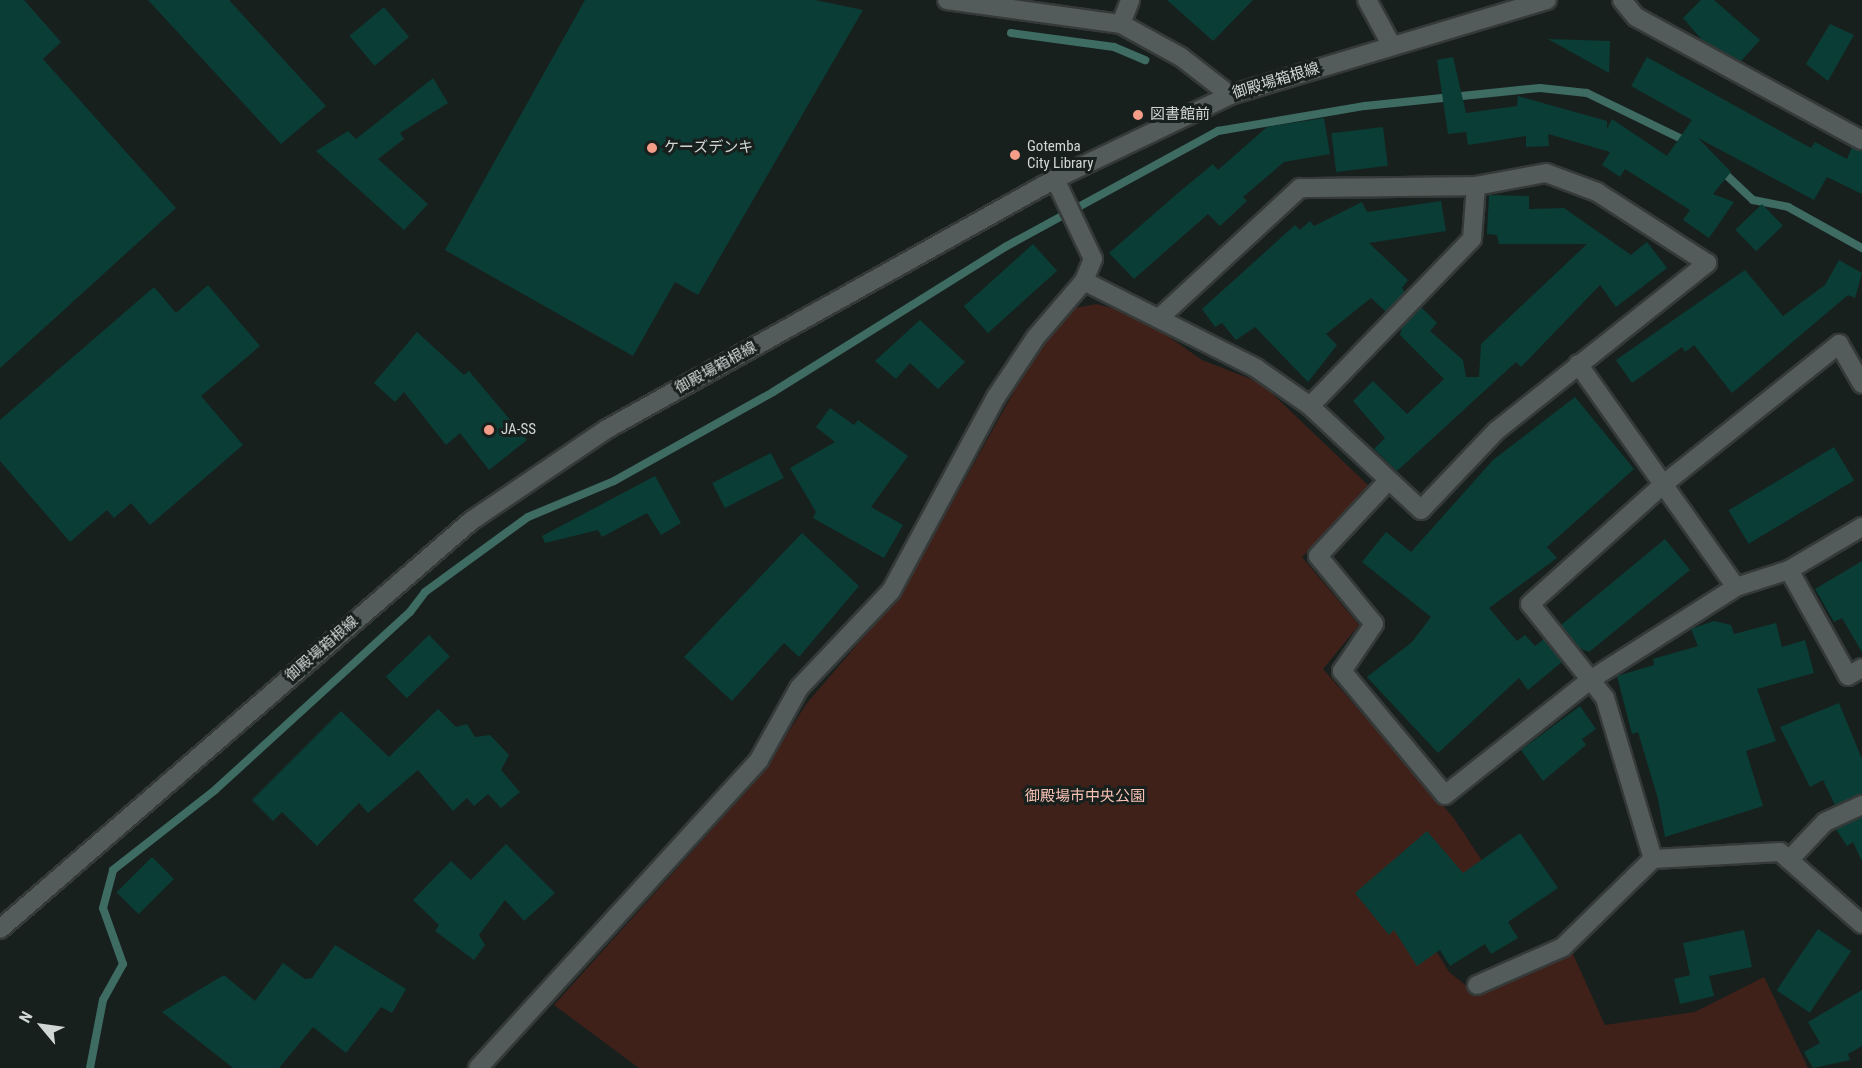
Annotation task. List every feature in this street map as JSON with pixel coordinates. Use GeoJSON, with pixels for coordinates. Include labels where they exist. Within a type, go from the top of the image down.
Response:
{"type":"FeatureCollection","features":[{"type":"Feature","properties":{"kind":"street"},"geometry":{"type":"LineString","coordinates":[[947,0],[1121,24],[1181,57],[1230,95]]}},
{"type":"Feature","properties":{"kind":"street"},"geometry":{"type":"LineString","coordinates":[[1121,24],[1130,0]]}},
{"type":"Feature","properties":{"kind":"street"},"geometry":{"type":"LineString","coordinates":[[1367,0],[1392,46]]}},
{"type":"Feature","properties":{"kind":"street","name":"御殿場箱根線"},"geometry":{"type":"LineString","coordinates":[[0,929],[471,521],[607,429],[1055,179],[1230,95],[1547,0]]}},
{"type":"Feature","properties":{"kind":"street"},"geometry":{"type":"LineString","coordinates":[[1622,0],[1636,18],[1862,140]]}},
{"type":"Feature","properties":{"kind":"street"},"geometry":{"type":"LineString","coordinates":[[1084,280],[1256,368],[1310,406],[1387,482],[1421,510],[1496,431],[1707,264],[1596,192],[1546,173],[1476,186],[1300,188],[1159,318]]}},
{"type":"Feature","properties":{"kind":"street"},"geometry":{"type":"LineString","coordinates":[[478,1068],[759,760],[799,688],[891,591],[996,397],[1036,337],[1084,280],[1093,259],[1055,179]]}},
{"type":"Feature","properties":{"kind":"street"},"geometry":{"type":"LineString","coordinates":[[1310,406],[1472,239],[1476,186]]}},
{"type":"Feature","properties":{"kind":"street"},"geometry":{"type":"LineString","coordinates":[[1653,860],[1605,698],[1530,604],[1665,483],[1839,344],[1862,384]]}},
{"type":"Feature","properties":{"kind":"street"},"geometry":{"type":"LineString","coordinates":[[1578,364],[1665,483],[1736,587]]}},
{"type":"Feature","properties":{"kind":"street"},"geometry":{"type":"LineString","coordinates":[[1387,482],[1318,556],[1374,624],[1342,671],[1445,795],[1590,680],[1736,587],[1789,570],[1862,527]]}},
{"type":"Feature","properties":{"kind":"street"},"geometry":{"type":"LineString","coordinates":[[1789,570],[1848,676],[1862,668]]}},
{"type":"Feature","properties":{"kind":"street"},"geometry":{"type":"LineString","coordinates":[[1789,860],[1824,822],[1862,805]]}},
{"type":"Feature","properties":{"kind":"street"},"geometry":{"type":"LineString","coordinates":[[1478,985],[1563,947],[1653,860],[1780,852],[1862,924]]}},
{"type":"Feature","properties":{"kind":"green space","name":"御殿場市中央公園"},"geometry":{"type":"Polygon","coordinates":[[[1096,304],[1136,314],[1202,360],[1261,383],[1372,489],[1302,557],[1359,625],[1323,669],[1453,817],[1483,862],[1419,923],[1449,972],[1478,995],[1572,952],[1605,1025],[1695,1012],[1764,977],[1808,1068],[639,1068],[554,1005],[760,776],[807,703],[903,591],[1032,359],[1070,309],[1096,304]]]}},
{"type":"Feature","properties":{"kind":"building"},"geometry":{"type":"Polygon","coordinates":[[[0,0],[24,0],[61,42],[43,59],[176,208],[0,368],[0,0]]]}},
{"type":"Feature","properties":{"kind":"building"},"geometry":{"type":"Polygon","coordinates":[[[148,0],[229,0],[326,106],[281,144],[148,0]]]}},
{"type":"Feature","properties":{"kind":"building"},"geometry":{"type":"Polygon","coordinates":[[[585,0],[815,0],[863,10],[698,295],[675,282],[633,356],[445,250],[585,0]]]}},
{"type":"Feature","properties":{"kind":"building"},"geometry":{"type":"Polygon","coordinates":[[[1167,0],[1253,0],[1213,41],[1167,0]]]}},
{"type":"Feature","properties":{"kind":"building"},"geometry":{"type":"Polygon","coordinates":[[[1701,0],[1714,0],[1760,40],[1741,61],[1702,40],[1683,18],[1701,0]]]}},
{"type":"Feature","properties":{"kind":"building"},"geometry":{"type":"Polygon","coordinates":[[[384,7],[409,37],[375,66],[350,36],[384,7]]]}},
{"type":"Feature","properties":{"kind":"building"},"geometry":{"type":"Polygon","coordinates":[[[1830,24],[1854,35],[1828,81],[1806,64],[1830,24]]]}},
{"type":"Feature","properties":{"kind":"building"},"geometry":{"type":"Polygon","coordinates":[[[1548,39],[1610,41],[1609,73],[1548,39]]]}},
{"type":"Feature","properties":{"kind":"building"},"geometry":{"type":"Polygon","coordinates":[[[1453,57],[1466,113],[1517,106],[1518,96],[1607,121],[1607,129],[1612,119],[1667,156],[1692,120],[1631,86],[1647,57],[1811,148],[1815,142],[1847,159],[1852,147],[1862,151],[1862,194],[1827,177],[1814,200],[1698,138],[1731,172],[1713,194],[1734,202],[1709,238],[1683,220],[1690,210],[1625,169],[1620,177],[1602,165],[1610,152],[1548,134],[1549,146],[1526,147],[1526,136],[1468,145],[1466,132],[1448,134],[1437,60],[1453,57]]]}},
{"type":"Feature","properties":{"kind":"building"},"geometry":{"type":"Polygon","coordinates":[[[433,78],[448,103],[400,133],[404,139],[378,159],[428,204],[404,230],[316,151],[348,131],[356,139],[433,78]]]}},
{"type":"Feature","properties":{"kind":"building"},"geometry":{"type":"Polygon","coordinates":[[[1324,118],[1330,154],[1284,162],[1243,197],[1247,201],[1220,226],[1208,214],[1134,279],[1109,253],[1213,164],[1218,170],[1267,127],[1324,118]]]}},
{"type":"Feature","properties":{"kind":"building"},"geometry":{"type":"Polygon","coordinates":[[[1383,127],[1388,166],[1336,172],[1331,133],[1383,127]]]}},
{"type":"Feature","properties":{"kind":"building"},"geometry":{"type":"Polygon","coordinates":[[[1489,195],[1529,196],[1529,209],[1564,208],[1631,255],[1647,242],[1667,268],[1616,307],[1600,285],[1521,367],[1516,362],[1397,471],[1374,449],[1385,438],[1353,401],[1373,381],[1407,414],[1444,379],[1400,335],[1402,327],[1421,307],[1437,323],[1430,331],[1463,360],[1466,377],[1479,377],[1481,344],[1587,244],[1499,244],[1497,235],[1487,234],[1489,195]]]}},
{"type":"Feature","properties":{"kind":"building"},"geometry":{"type":"Polygon","coordinates":[[[1441,201],[1446,231],[1369,243],[1408,280],[1402,288],[1405,292],[1386,312],[1371,298],[1326,334],[1337,345],[1308,382],[1255,327],[1236,340],[1222,323],[1215,327],[1202,309],[1295,225],[1300,230],[1310,221],[1314,226],[1362,202],[1367,212],[1441,201]]]}},
{"type":"Feature","properties":{"kind":"building"},"geometry":{"type":"Polygon","coordinates":[[[1762,204],[1783,226],[1756,251],[1735,230],[1762,204]]]}},
{"type":"Feature","properties":{"kind":"building"},"geometry":{"type":"Polygon","coordinates":[[[1033,244],[1057,271],[988,333],[964,306],[1033,244]]]}},
{"type":"Feature","properties":{"kind":"building"},"geometry":{"type":"Polygon","coordinates":[[[1839,260],[1862,273],[1855,298],[1848,295],[1732,393],[1694,345],[1685,352],[1682,347],[1632,383],[1616,360],[1745,270],[1783,316],[1825,285],[1839,260]]]}},
{"type":"Feature","properties":{"kind":"building"},"geometry":{"type":"Polygon","coordinates":[[[208,285],[260,346],[201,396],[243,445],[150,525],[131,503],[114,518],[107,510],[70,542],[0,461],[0,420],[154,287],[176,313],[208,285]]]}},
{"type":"Feature","properties":{"kind":"building"},"geometry":{"type":"Polygon","coordinates":[[[920,320],[965,362],[938,389],[910,363],[896,379],[875,361],[920,320]]]}},
{"type":"Feature","properties":{"kind":"building"},"geometry":{"type":"Polygon","coordinates":[[[417,332],[464,375],[469,371],[527,440],[489,470],[460,433],[446,445],[404,392],[395,402],[374,383],[417,332]]]}},
{"type":"Feature","properties":{"kind":"building"},"geometry":{"type":"Polygon","coordinates":[[[1575,397],[1634,469],[1547,547],[1557,558],[1489,608],[1517,641],[1525,635],[1535,646],[1544,639],[1562,662],[1528,690],[1519,678],[1438,753],[1367,677],[1412,642],[1431,617],[1362,562],[1386,532],[1411,552],[1493,460],[1575,397]]]}},
{"type":"Feature","properties":{"kind":"building"},"geometry":{"type":"Polygon","coordinates":[[[830,408],[854,425],[858,420],[908,456],[871,507],[903,525],[884,558],[813,518],[816,512],[790,468],[835,442],[816,427],[830,408]]]}},
{"type":"Feature","properties":{"kind":"building"},"geometry":{"type":"Polygon","coordinates":[[[1834,447],[1854,480],[1749,544],[1729,510],[1834,447]]]}},
{"type":"Feature","properties":{"kind":"building"},"geometry":{"type":"Polygon","coordinates":[[[771,453],[784,478],[725,508],[712,483],[771,453]]]}},
{"type":"Feature","properties":{"kind":"building"},"geometry":{"type":"Polygon","coordinates":[[[655,476],[681,523],[661,535],[647,513],[602,537],[598,530],[545,543],[542,536],[655,476]]]}},
{"type":"Feature","properties":{"kind":"building"},"geometry":{"type":"Polygon","coordinates":[[[802,533],[859,586],[799,657],[784,643],[732,701],[684,657],[802,533]]]}},
{"type":"Feature","properties":{"kind":"building"},"geometry":{"type":"Polygon","coordinates":[[[1665,539],[1690,570],[1589,652],[1579,648],[1561,625],[1665,539]]]}},
{"type":"Feature","properties":{"kind":"building"},"geometry":{"type":"Polygon","coordinates":[[[1862,561],[1862,652],[1842,618],[1834,622],[1815,589],[1862,561]]]}},
{"type":"Feature","properties":{"kind":"building"},"geometry":{"type":"Polygon","coordinates":[[[1714,621],[1731,625],[1734,634],[1776,623],[1782,647],[1805,640],[1814,673],[1757,689],[1776,741],[1746,751],[1763,806],[1665,837],[1658,799],[1638,732],[1632,734],[1617,676],[1654,665],[1653,659],[1698,646],[1691,629],[1714,621]]]}},
{"type":"Feature","properties":{"kind":"building"},"geometry":{"type":"Polygon","coordinates":[[[429,635],[450,657],[407,698],[386,677],[429,635]]]}},
{"type":"Feature","properties":{"kind":"building"},"geometry":{"type":"Polygon","coordinates":[[[1839,703],[1862,759],[1862,794],[1835,805],[1823,780],[1810,787],[1780,727],[1839,703]]]}},
{"type":"Feature","properties":{"kind":"building"},"geometry":{"type":"Polygon","coordinates":[[[1580,706],[1596,729],[1582,739],[1586,745],[1543,781],[1521,750],[1580,706]]]}},
{"type":"Feature","properties":{"kind":"building"},"geometry":{"type":"Polygon","coordinates":[[[438,709],[456,727],[467,724],[475,737],[490,735],[509,755],[501,770],[520,792],[501,808],[488,794],[474,806],[467,798],[453,811],[418,770],[368,813],[359,803],[317,846],[282,812],[273,821],[252,800],[341,711],[389,757],[438,709]]]}},
{"type":"Feature","properties":{"kind":"building"},"geometry":{"type":"Polygon","coordinates":[[[1862,817],[1862,861],[1853,842],[1847,846],[1836,829],[1862,817]]]}},
{"type":"Feature","properties":{"kind":"building"},"geometry":{"type":"Polygon","coordinates":[[[1427,831],[1463,873],[1520,833],[1558,888],[1508,922],[1518,938],[1491,954],[1485,944],[1450,966],[1440,950],[1417,966],[1394,930],[1389,935],[1355,893],[1427,831]]]}},
{"type":"Feature","properties":{"kind":"building"},"geometry":{"type":"Polygon","coordinates":[[[506,844],[555,893],[524,921],[505,900],[479,935],[485,945],[474,960],[435,931],[439,925],[413,900],[451,861],[471,880],[506,844]]]}},
{"type":"Feature","properties":{"kind":"building"},"geometry":{"type":"Polygon","coordinates":[[[152,857],[174,879],[139,914],[117,892],[152,857]]]}},
{"type":"Feature","properties":{"kind":"building"},"geometry":{"type":"Polygon","coordinates":[[[1818,929],[1851,951],[1810,1013],[1777,990],[1818,929]]]}},
{"type":"Feature","properties":{"kind":"building"},"geometry":{"type":"Polygon","coordinates":[[[1744,930],[1752,967],[1709,976],[1714,996],[1680,1004],[1674,979],[1690,975],[1683,943],[1744,930]]]}},
{"type":"Feature","properties":{"kind":"building"},"geometry":{"type":"Polygon","coordinates":[[[335,945],[406,989],[392,1013],[381,1007],[346,1053],[313,1027],[279,1068],[233,1068],[162,1012],[224,975],[255,1001],[283,963],[305,979],[312,978],[335,945]]]}},
{"type":"Feature","properties":{"kind":"building"},"geometry":{"type":"Polygon","coordinates":[[[1862,990],[1862,1046],[1848,1054],[1850,1060],[1813,1068],[1804,1052],[1820,1043],[1808,1022],[1862,990]]]}},
{"type":"Feature","properties":{"kind":"waterway"},"geometry":{"type":"LineString","coordinates":[[1011,33],[1114,47],[1145,60]]}},
{"type":"Feature","properties":{"kind":"waterway"},"geometry":{"type":"LineString","coordinates":[[90,1068],[103,1000],[123,964],[103,908],[113,870],[215,790],[410,612],[425,592],[528,517],[614,481],[773,392],[1005,247],[1218,131],[1365,106],[1540,88],[1587,93],[1688,142]]}},
{"type":"Feature","properties":{"kind":"waterway"},"geometry":{"type":"LineString","coordinates":[[1721,170],[1753,200],[1788,207],[1862,248]]}},
{"type":"Feature","properties":{"kind":"place","name":"図書館前"},"geometry":{"type":"Point","coordinates":[1138,115]}},
{"type":"Feature","properties":{"kind":"place","name":"ケーズデンキ"},"geometry":{"type":"Point","coordinates":[652,148]}},
{"type":"Feature","properties":{"kind":"place","name":"Gotemba City Library"},"geometry":{"type":"Point","coordinates":[1015,155]}},
{"type":"Feature","properties":{"kind":"place","name":"JA-SS"},"geometry":{"type":"Point","coordinates":[489,430]}}]}
